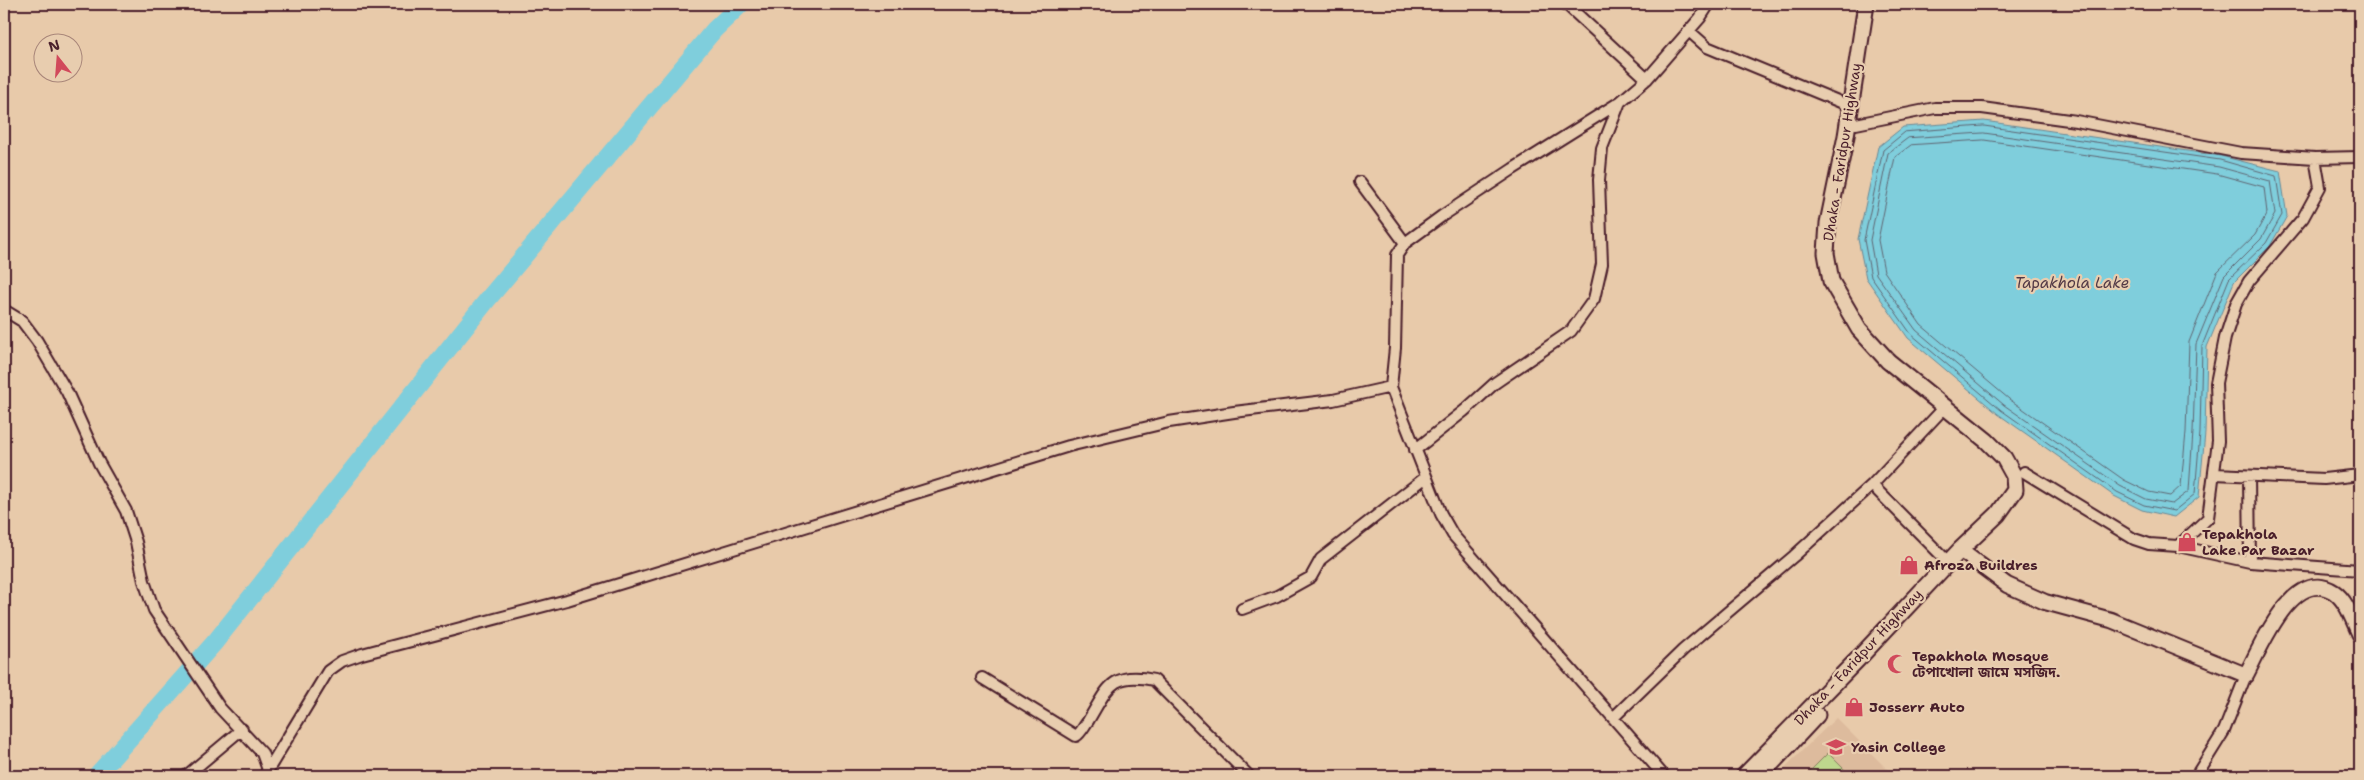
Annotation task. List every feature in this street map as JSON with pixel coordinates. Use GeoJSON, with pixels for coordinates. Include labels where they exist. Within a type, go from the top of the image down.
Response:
{"type":"FeatureCollection","features":[{"type":"Feature","properties":{"kind":"highway","name":"Dhaka - Faridpur Highway"},"geometry":{"type":"LineString","coordinates":[[1760,776],[1948,562],[1963,553],[2004,519],[2024,494],[2024,472],[2020,465],[1993,435],[1894,355],[1862,326],[1839,278],[1834,253],[1836,224],[1856,124],[1853,102],[1866,4]]}},
{"type":"Feature","properties":{"kind":"highway","name":"Dhaka - Faridpur Highway"},"geometry":{"type":"LineString","coordinates":[[1744,776],[1860,663],[1998,514],[2015,490],[2015,481],[2004,458],[1987,441],[1888,361],[1831,281],[1826,253],[1828,223],[1874,4]]}},
{"type":"Feature","properties":{"kind":"main road"},"geometry":{"type":"LineString","coordinates":[[1963,553],[2007,585],[2045,602],[2111,620],[2246,675],[2283,607],[2292,597],[2304,590],[2319,588],[2333,591],[2346,607],[2360,634]]}},
{"type":"Feature","properties":{"kind":"street"},"geometry":{"type":"LineString","coordinates":[[1566,4],[1647,79]]}},
{"type":"Feature","properties":{"kind":"street"},"geometry":{"type":"LineString","coordinates":[[1664,776],[1453,535],[1441,514],[1391,387],[1395,348],[1397,255],[1405,243],[1513,168],[1620,102],[1647,79],[1709,4]]}},
{"type":"Feature","properties":{"kind":"street"},"geometry":{"type":"LineString","coordinates":[[1688,31],[1707,47],[1853,102]]}},
{"type":"Feature","properties":{"kind":"street"},"geometry":{"type":"LineString","coordinates":[[1415,450],[1464,411],[1495,383],[1572,331],[1594,299],[1602,264],[1599,190],[1602,148],[1620,102]]}},
{"type":"Feature","properties":{"kind":"street"},"geometry":{"type":"LineString","coordinates":[[1856,124],[1935,108],[1982,108],[2076,121],[2241,154],[2315,158],[2360,157]]}},
{"type":"Feature","properties":{"kind":"street"},"geometry":{"type":"LineString","coordinates":[[2178,546],[2208,518],[2218,441],[2216,383],[2225,338],[2236,304],[2249,281],[2303,218],[2320,187],[2315,158]]}},
{"type":"Feature","properties":{"kind":"street"},"geometry":{"type":"LineString","coordinates":[[1360,182],[1405,243]]}},
{"type":"Feature","properties":{"kind":"street"},"geometry":{"type":"LineString","coordinates":[[4,310],[22,321],[37,341],[67,392],[99,462],[126,511],[136,542],[144,581],[154,610],[220,708],[242,729],[262,753],[266,773]]}},
{"type":"Feature","properties":{"kind":"street"},"geometry":{"type":"LineString","coordinates":[[266,773],[328,671],[342,661],[362,654],[567,600],[1068,446],[1170,422],[1333,400],[1391,387]]}},
{"type":"Feature","properties":{"kind":"street"},"geometry":{"type":"LineString","coordinates":[[1613,718],[1683,650],[1794,556],[1872,485],[1945,407]]}},
{"type":"Feature","properties":{"kind":"street"},"geometry":{"type":"LineString","coordinates":[[2024,472],[2134,539],[2149,544],[2178,546],[2250,562],[2360,570]]}},
{"type":"Feature","properties":{"kind":"street"},"geometry":{"type":"LineString","coordinates":[[2215,474],[2324,479],[2360,475]]}},
{"type":"Feature","properties":{"kind":"street"},"geometry":{"type":"LineString","coordinates":[[2249,476],[2250,562]]}},
{"type":"Feature","properties":{"kind":"street"},"geometry":{"type":"LineString","coordinates":[[1242,609],[1277,596],[1311,577],[1321,559],[1426,477]]}},
{"type":"Feature","properties":{"kind":"street"},"geometry":{"type":"LineString","coordinates":[[1872,485],[1948,562]]}},
{"type":"Feature","properties":{"kind":"street"},"geometry":{"type":"LineString","coordinates":[[2196,776],[2224,731],[2246,675]]}},
{"type":"Feature","properties":{"kind":"street"},"geometry":{"type":"LineString","coordinates":[[982,678],[1076,736],[1109,686],[1120,680],[1135,676],[1154,680],[1249,776]]}},
{"type":"Feature","properties":{"kind":"street"},"geometry":{"type":"LineString","coordinates":[[186,776],[242,729]]}},
{"type":"Feature","properties":{"kind":"shaded area","name":"Yasin College"},"geometry":{"type":"Polygon","coordinates":[[[1836,718],[1894,776],[1776,776],[1836,718]]]}},
{"type":"Feature","properties":{"kind":"green space"},"geometry":{"type":"Polygon","coordinates":[[[1828,753],[1851,776],[1805,776],[1828,753]]]}},
{"type":"Feature","properties":{"kind":"water","name":"Tapakhola Lake"},"geometry":{"type":"Polygon","coordinates":[[[1984,121],[2221,156],[2280,171],[2287,216],[2270,246],[2234,282],[2207,347],[2205,433],[2199,497],[2174,517],[2142,510],[2114,496],[1998,414],[1908,338],[1866,278],[1858,239],[1878,147],[1903,127],[1984,121]]]}},
{"type":"Feature","properties":{"kind":"waterway"},"geometry":{"type":"LineString","coordinates":[[96,776],[215,642],[488,299],[714,30],[741,4]]}},
{"type":"Feature","properties":{"kind":"place","name":"Tepakhola Lake Par Bazar"},"geometry":{"type":"Point","coordinates":[2187,542]}},
{"type":"Feature","properties":{"kind":"place","name":"Afroza Buildres"},"geometry":{"type":"Point","coordinates":[1909,565]}},
{"type":"Feature","properties":{"kind":"place","name":"Tepakhola Mosque টেপাখোলা জামে মসজিদ."},"geometry":{"type":"Point","coordinates":[1897,664]}},
{"type":"Feature","properties":{"kind":"place","name":"Josserr Auto"},"geometry":{"type":"Point","coordinates":[1854,707]}},
{"type":"Feature","properties":{"kind":"place","name":"Yasin College"},"geometry":{"type":"Point","coordinates":[1836,747]}}]}
